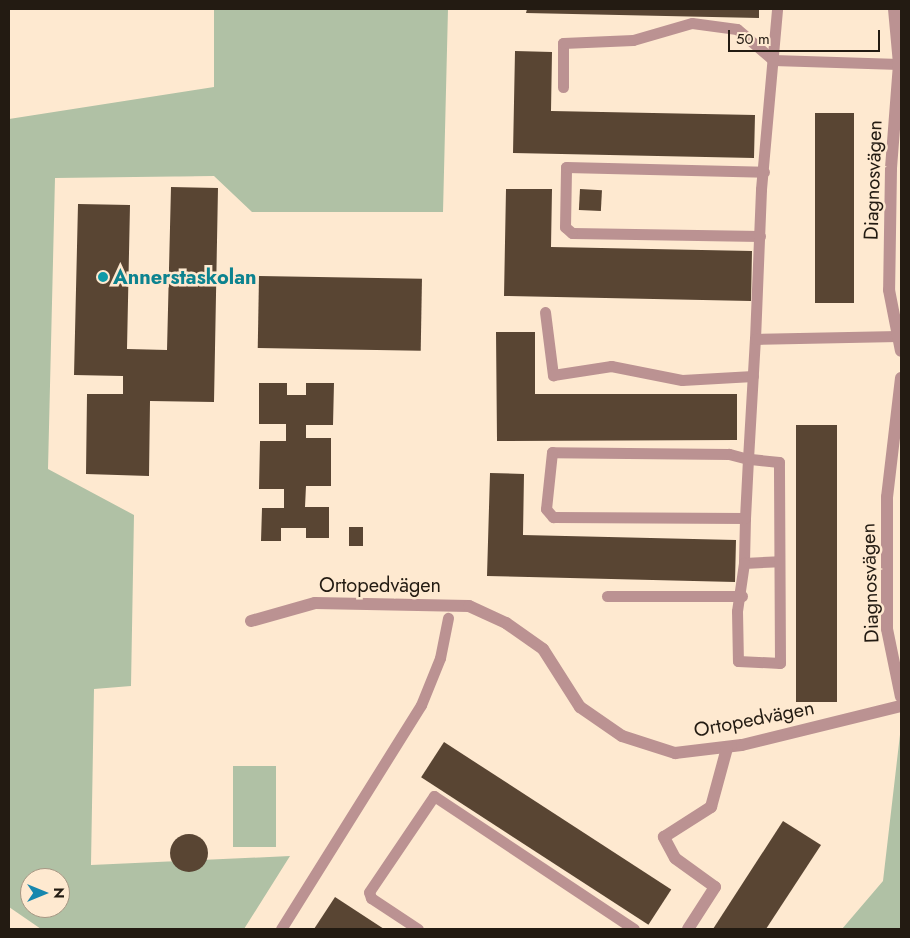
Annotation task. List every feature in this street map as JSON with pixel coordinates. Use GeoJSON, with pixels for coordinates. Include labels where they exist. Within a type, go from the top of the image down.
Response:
{"type":"FeatureCollection","features":[{"type":"Feature","properties":{"kind":"street","name":"Diagnosvägen"},"geometry":{"type":"LineString","coordinates":[[894,9],[899,64],[891,169],[890,281],[901,351]]}},
{"type":"Feature","properties":{"kind":"street","name":"Diagnosvägen"},"geometry":{"type":"LineString","coordinates":[[901,378],[887,497],[887,629],[901,697]]}},
{"type":"Feature","properties":{"kind":"street","name":"Ortopedvägen"},"geometry":{"type":"LineString","coordinates":[[251,621],[315,603],[469,606],[506,623],[543,649],[580,707],[622,736],[675,753],[727,748],[901,706]]}},
{"type":"Feature","properties":{"kind":"street"},"geometry":{"type":"LineString","coordinates":[[688,929],[715,887],[675,858],[664,837],[711,807],[727,748]]}},
{"type":"Feature","properties":{"kind":"lane"},"geometry":{"type":"LineString","coordinates":[[745,518],[553,517],[546,509],[546,485],[552,452],[729,454],[748,459],[779,462],[780,663],[738,661],[737,611],[742,596],[745,518],[748,459],[755,339],[760,236],[772,60],[778,9]]}},
{"type":"Feature","properties":{"kind":"lane"},"geometry":{"type":"LineString","coordinates":[[563,87],[564,44],[634,40],[692,23],[737,29],[772,60],[899,64]]}},
{"type":"Feature","properties":{"kind":"lane"},"geometry":{"type":"LineString","coordinates":[[760,236],[572,233],[565,227],[566,167],[764,172]]}},
{"type":"Feature","properties":{"kind":"lane"},"geometry":{"type":"LineString","coordinates":[[545,312],[553,375],[611,366],[682,380],[753,376]]}},
{"type":"Feature","properties":{"kind":"lane"},"geometry":{"type":"LineString","coordinates":[[755,339],[898,336]]}},
{"type":"Feature","properties":{"kind":"lane"},"geometry":{"type":"LineString","coordinates":[[744,562],[779,562]]}},
{"type":"Feature","properties":{"kind":"lane"},"geometry":{"type":"LineString","coordinates":[[607,596],[742,596]]}},
{"type":"Feature","properties":{"kind":"lane"},"geometry":{"type":"LineString","coordinates":[[281,929],[421,705],[440,658],[448,618]]}},
{"type":"Feature","properties":{"kind":"lane"},"geometry":{"type":"LineString","coordinates":[[418,929],[371,898],[369,892],[434,796],[634,929]]}},
{"type":"Feature","properties":{"kind":"green space"},"geometry":{"type":"Polygon","coordinates":[[[214,9],[448,9],[443,212],[252,212],[214,176],[55,178],[48,469],[134,515],[131,686],[94,689],[91,865],[290,856],[244,929],[41,929],[25,918],[70,918],[70,868],[20,868],[20,915],[9,907],[9,119],[214,87],[214,9]]]}},
{"type":"Feature","properties":{"kind":"green space"},"geometry":{"type":"Polygon","coordinates":[[[901,726],[901,929],[842,929],[883,881],[901,726]]]}},
{"type":"Feature","properties":{"kind":"green space"},"geometry":{"type":"Polygon","coordinates":[[[233,766],[276,766],[276,847],[233,847],[233,766]]]}},
{"type":"Feature","properties":{"kind":"building"},"geometry":{"type":"Polygon","coordinates":[[[527,9],[759,9],[759,18],[526,13],[527,9]]]}},
{"type":"Feature","properties":{"kind":"building"},"geometry":{"type":"Polygon","coordinates":[[[515,51],[552,52],[551,111],[755,115],[754,158],[513,153],[515,51]]]}},
{"type":"Feature","properties":{"kind":"building"},"geometry":{"type":"Polygon","coordinates":[[[815,113],[854,113],[854,303],[815,303],[815,113]]]}},
{"type":"Feature","properties":{"kind":"building","name":"Annerstaskolan"},"geometry":{"type":"Polygon","coordinates":[[[171,187],[218,188],[214,402],[150,401],[149,476],[86,474],[87,394],[123,394],[123,376],[74,375],[78,204],[130,205],[127,349],[167,350],[171,187]]]}},
{"type":"Feature","properties":{"kind":"building"},"geometry":{"type":"Polygon","coordinates":[[[506,189],[552,189],[551,247],[752,251],[751,301],[504,296],[506,189]]]}},
{"type":"Feature","properties":{"kind":"building"},"geometry":{"type":"Polygon","coordinates":[[[580,189],[602,190],[601,211],[579,210],[580,189]]]}},
{"type":"Feature","properties":{"kind":"building"},"geometry":{"type":"Polygon","coordinates":[[[259,276],[422,279],[421,351],[258,348],[259,276]]]}},
{"type":"Feature","properties":{"kind":"building"},"geometry":{"type":"Polygon","coordinates":[[[496,332],[535,332],[535,394],[737,394],[737,440],[497,441],[496,332]]]}},
{"type":"Feature","properties":{"kind":"building"},"geometry":{"type":"Polygon","coordinates":[[[259,383],[287,383],[287,395],[306,395],[306,383],[334,383],[333,425],[306,425],[306,438],[331,438],[331,486],[306,486],[305,507],[329,507],[329,538],[306,538],[306,528],[281,528],[281,541],[261,541],[262,508],[284,508],[284,489],[259,489],[260,441],[286,441],[286,424],[259,424],[259,383]]]}},
{"type":"Feature","properties":{"kind":"building"},"geometry":{"type":"Polygon","coordinates":[[[796,425],[837,425],[837,702],[796,702],[796,425]]]}},
{"type":"Feature","properties":{"kind":"building"},"geometry":{"type":"Polygon","coordinates":[[[490,473],[524,474],[523,535],[736,540],[735,582],[487,576],[490,473]]]}},
{"type":"Feature","properties":{"kind":"building"},"geometry":{"type":"Polygon","coordinates":[[[349,527],[363,527],[363,546],[349,546],[349,527]]]}},
{"type":"Feature","properties":{"kind":"building"},"geometry":{"type":"Polygon","coordinates":[[[444,742],[671,890],[648,925],[421,777],[444,742]]]}},
{"type":"Feature","properties":{"kind":"building"},"geometry":{"type":"Polygon","coordinates":[[[783,821],[821,845],[766,929],[713,929],[783,821]]]}},
{"type":"Feature","properties":{"kind":"building"},"geometry":{"type":"Polygon","coordinates":[[[189,834],[202,840],[208,853],[202,866],[189,872],[176,866],[170,853],[176,840],[189,834]]]}},
{"type":"Feature","properties":{"kind":"building"},"geometry":{"type":"Polygon","coordinates":[[[335,897],[384,929],[314,929],[335,897]]]}},
{"type":"Feature","properties":{"kind":"place","name":"Annerstaskolan"},"geometry":{"type":"Point","coordinates":[103,277]}}]}
